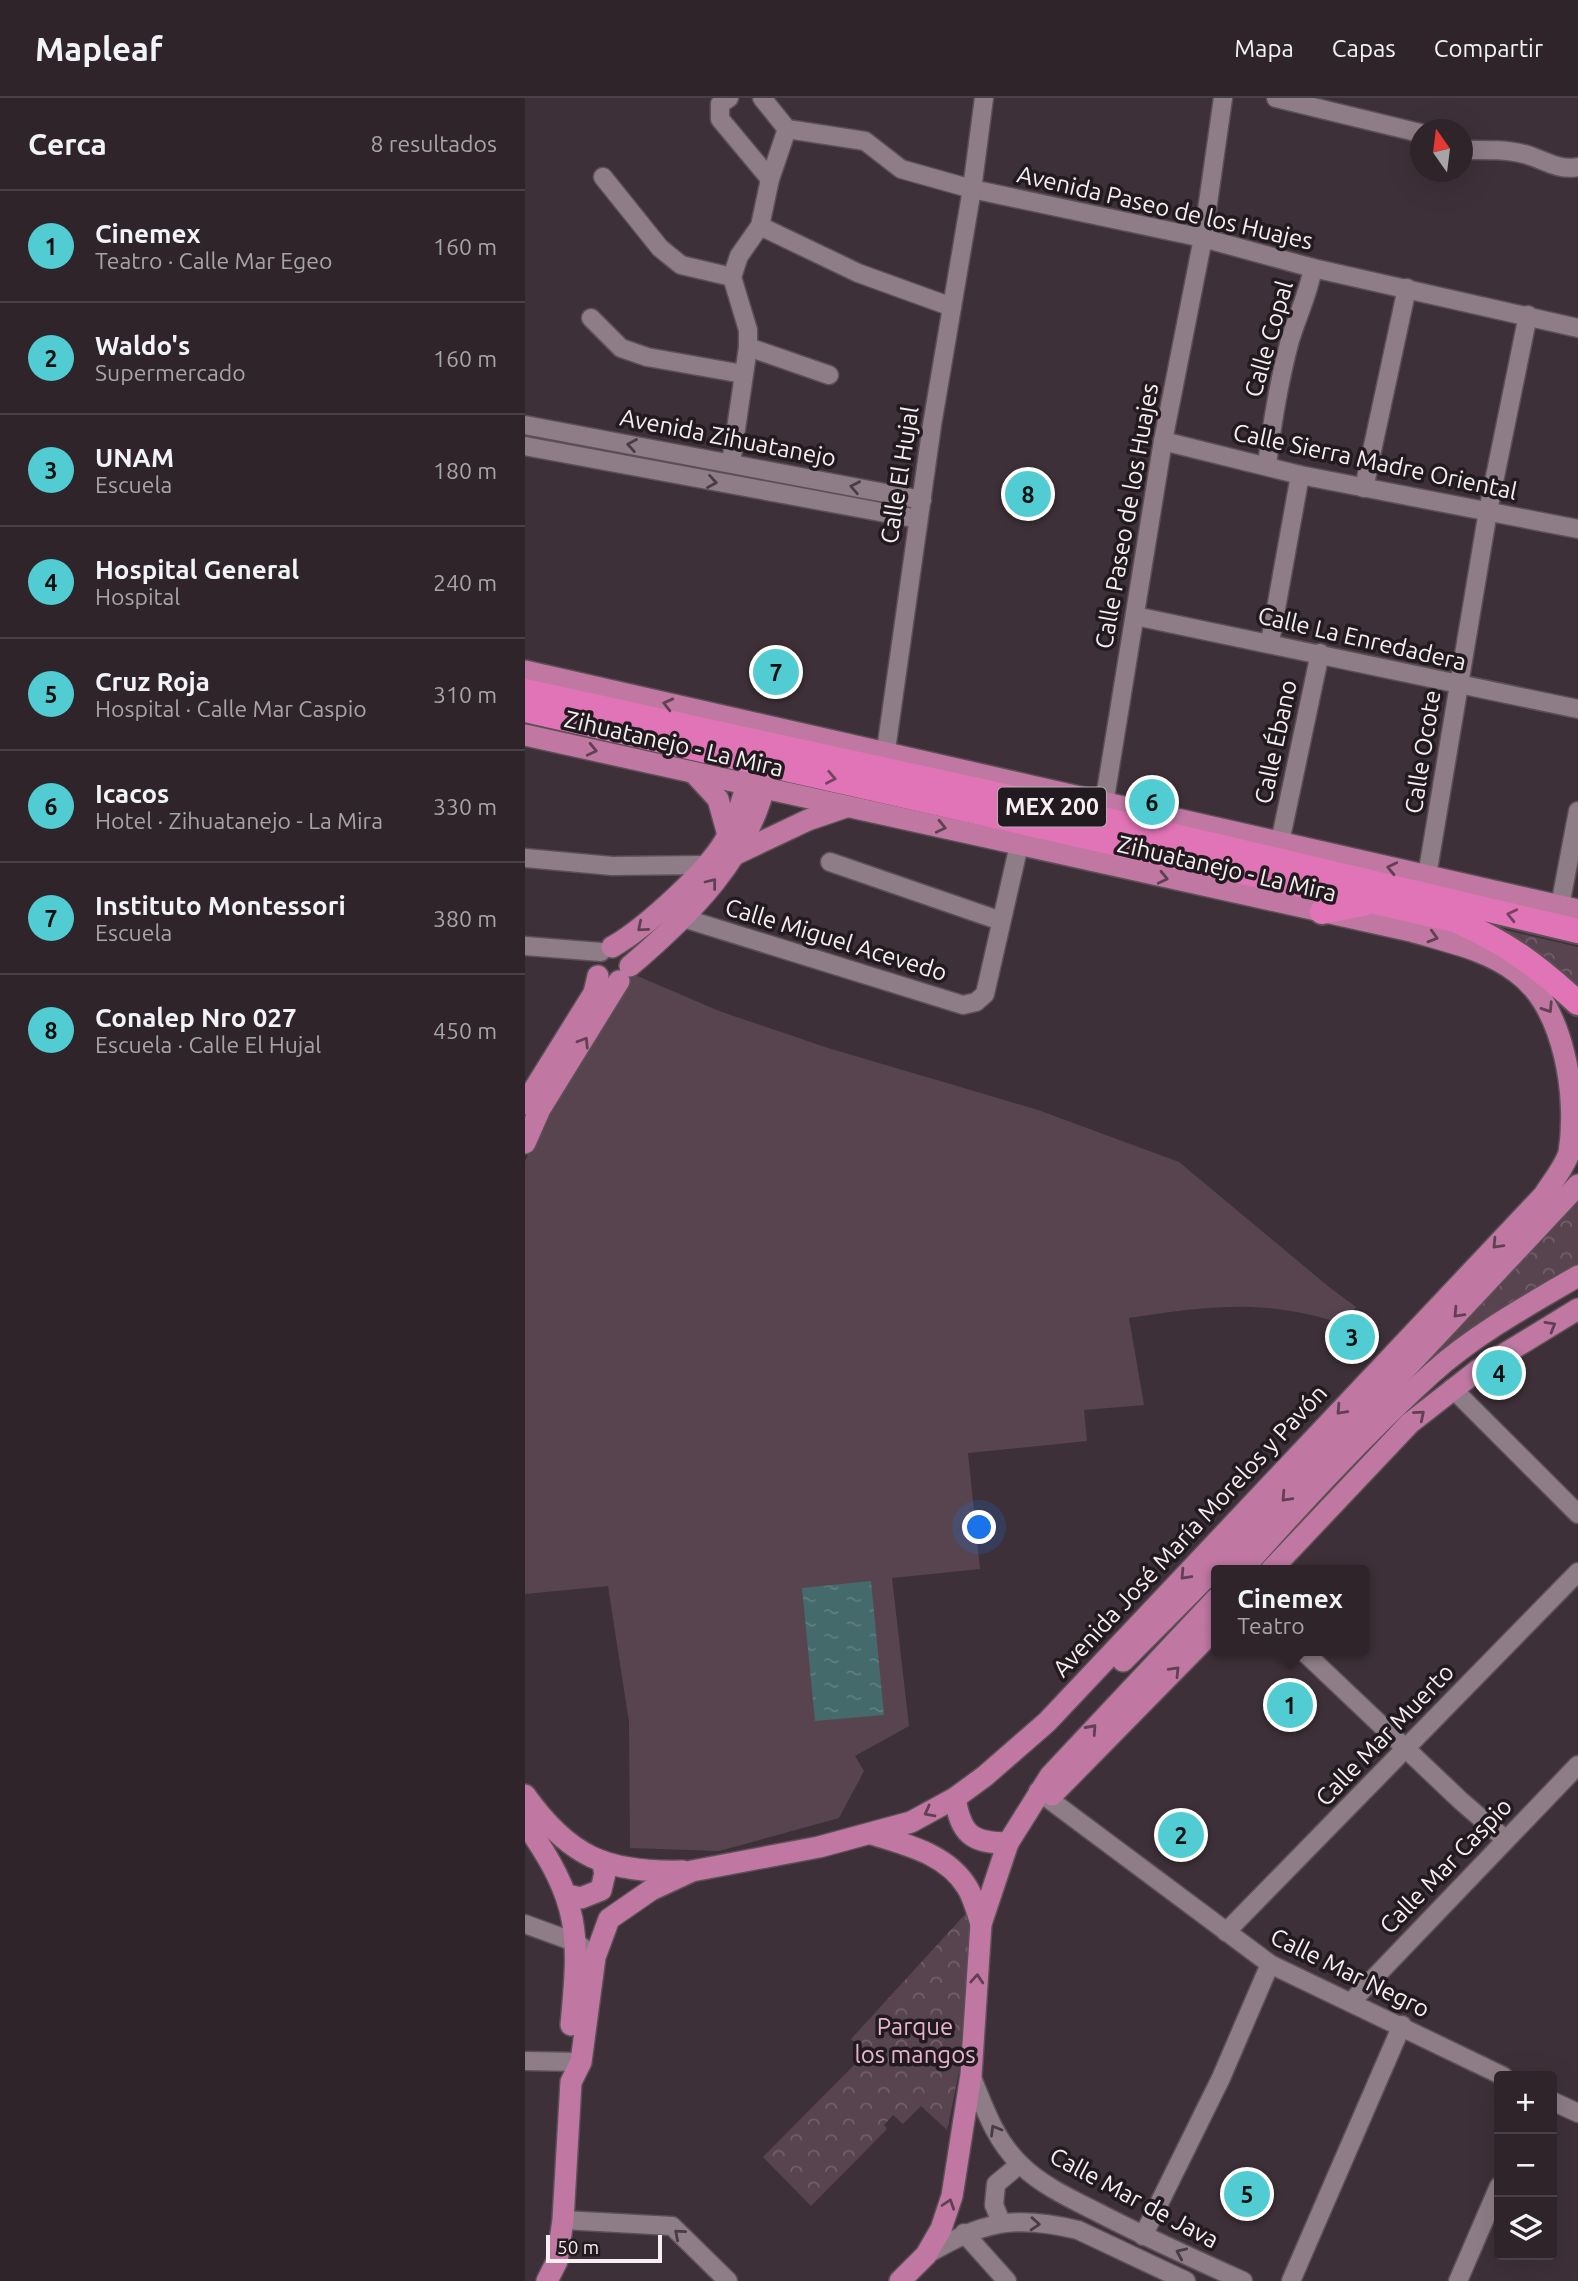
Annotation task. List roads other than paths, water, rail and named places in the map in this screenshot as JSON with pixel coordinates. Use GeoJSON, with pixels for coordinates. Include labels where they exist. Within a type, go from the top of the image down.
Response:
{"type":"FeatureCollection","features":[{"type":"Feature","properties":{"kind":"highway","name":"Zihuatanejo - La Mira"},"geometry":{"type":"LineString","coordinates":[[525,691],[761,755]]}},
{"type":"Feature","properties":{"kind":"highway","name":"Zihuatanejo - La Mira"},"geometry":{"type":"LineString","coordinates":[[525,710],[761,755],[880,781],[1454,920],[1497,938],[1548,976],[1578,1003]]}},
{"type":"Feature","properties":{"kind":"highway","name":"Zihuatanejo - La Mira"},"geometry":{"type":"LineString","coordinates":[[880,781],[1016,791],[1578,931]]}},
{"type":"Feature","properties":{"kind":"highway"},"geometry":{"type":"LineString","coordinates":[[1322,912],[1374,902]]}},
{"type":"Feature","properties":{"kind":"main road"},"geometry":{"type":"LineString","coordinates":[[525,671],[761,755]]}},
{"type":"Feature","properties":{"kind":"main road"},"geometry":{"type":"LineString","coordinates":[[525,735],[694,773],[761,755]]}},
{"type":"Feature","properties":{"kind":"main road","name":"Avenida José María Morelos y Pavón"},"geometry":{"type":"LineString","coordinates":[[761,755],[848,807],[880,781],[1019,845],[1322,912],[1478,950],[1518,973],[1544,1000],[1564,1033],[1573,1069],[1576,1113],[1569,1153],[1544,1195],[1403,1358]]}},
{"type":"Feature","properties":{"kind":"main road"},"geometry":{"type":"LineString","coordinates":[[525,1143],[531,1104],[624,974],[683,918],[730,846],[761,755]]}},
{"type":"Feature","properties":{"kind":"main road"},"geometry":{"type":"LineString","coordinates":[[694,773],[718,799],[730,846]]}},
{"type":"Feature","properties":{"kind":"main road"},"geometry":{"type":"LineString","coordinates":[[1016,791],[1104,804],[1569,908]]}},
{"type":"Feature","properties":{"kind":"main road"},"geometry":{"type":"LineString","coordinates":[[559,1064],[594,993],[598,976],[595,963],[606,950],[654,917],[703,865],[730,846],[848,807]]}},
{"type":"Feature","properties":{"kind":"main road"},"geometry":{"type":"LineString","coordinates":[[606,950],[625,953],[624,974]]}},
{"type":"Feature","properties":{"kind":"main road"},"geometry":{"type":"LineString","coordinates":[[598,976],[607,982],[624,974]]}},
{"type":"Feature","properties":{"kind":"main road","name":"Avenida José María Morelos y Pavón"},"geometry":{"type":"LineString","coordinates":[[575,2061],[595,1957],[609,1919],[625,1905],[692,1871],[872,1834],[911,1822],[955,1798],[985,1776],[1047,1722],[1403,1358],[1578,1185]]}},
{"type":"Feature","properties":{"kind":"main road"},"geometry":{"type":"LineString","coordinates":[[1246,1565],[1312,1492],[1433,1372],[1516,1312],[1578,1276]]}},
{"type":"Feature","properties":{"kind":"main road"},"geometry":{"type":"LineString","coordinates":[[1276,1565],[1410,1423],[1452,1388],[1578,1310]]}},
{"type":"Feature","properties":{"kind":"main road"},"geometry":{"type":"LineString","coordinates":[[1312,1492],[1331,1507]]}},
{"type":"Feature","properties":{"kind":"main road"},"geometry":{"type":"LineString","coordinates":[[900,2281],[926,2255],[941,2229],[952,2196],[971,2075],[981,1924],[1008,1843],[1093,1728],[1211,1603]]}},
{"type":"Feature","properties":{"kind":"main road"},"geometry":{"type":"LineString","coordinates":[[1044,1795],[1211,1632]]}},
{"type":"Feature","properties":{"kind":"main road"},"geometry":{"type":"LineString","coordinates":[[525,1795],[546,1824],[592,1858],[605,1873],[601,1890],[582,1898],[567,1895]]}},
{"type":"Feature","properties":{"kind":"main road"},"geometry":{"type":"LineString","coordinates":[[955,1798],[961,1826],[973,1838],[988,1843],[1008,1843]]}},
{"type":"Feature","properties":{"kind":"main road"},"geometry":{"type":"LineString","coordinates":[[525,1824],[558,1874],[567,1895],[577,1943],[575,2061],[571,2082],[563,2220],[557,2261],[547,2281]]}},
{"type":"Feature","properties":{"kind":"main road"},"geometry":{"type":"LineString","coordinates":[[872,1834],[924,1850],[950,1867],[967,1887],[981,1924]]}},
{"type":"Feature","properties":{"kind":"main road"},"geometry":{"type":"LineString","coordinates":[[558,1874],[567,1860],[592,1858],[657,1872],[692,1871]]}},
{"type":"Feature","properties":{"kind":"street"},"geometry":{"type":"LineString","coordinates":[[731,463],[748,347],[748,330],[732,277],[740,256],[760,226],[770,179],[787,129],[762,98]]}},
{"type":"Feature","properties":{"kind":"street","name":"Calle El Hujal"},"geometry":{"type":"LineString","coordinates":[[880,781],[984,98]]}},
{"type":"Feature","properties":{"kind":"street","name":"Calle Paseo de los Huajes"},"geometry":{"type":"LineString","coordinates":[[1104,804],[1163,441],[1203,238],[1223,98]]}},
{"type":"Feature","properties":{"kind":"street"},"geometry":{"type":"LineString","coordinates":[[1276,98],[1297,100],[1410,130]]}},
{"type":"Feature","properties":{"kind":"street"},"geometry":{"type":"LineString","coordinates":[[723,105],[720,118],[770,179]]}},
{"type":"Feature","properties":{"kind":"street","name":"Avenida Paseo de los Huajes"},"geometry":{"type":"LineString","coordinates":[[787,129],[865,141],[901,169],[972,188],[1203,238],[1313,268],[1578,328]]}},
{"type":"Feature","properties":{"kind":"street"},"geometry":{"type":"LineString","coordinates":[[1473,150],[1506,150],[1527,154],[1557,167],[1578,167]]}},
{"type":"Feature","properties":{"kind":"street"},"geometry":{"type":"LineString","coordinates":[[603,177],[660,248],[681,265],[732,277]]}},
{"type":"Feature","properties":{"kind":"street"},"geometry":{"type":"LineString","coordinates":[[760,226],[857,273],[952,307]]}},
{"type":"Feature","properties":{"kind":"street","name":"Calle Copal"},"geometry":{"type":"LineString","coordinates":[[1267,465],[1273,414],[1287,354],[1297,318],[1308,298],[1313,268]]}},
{"type":"Feature","properties":{"kind":"street"},"geometry":{"type":"LineString","coordinates":[[1364,488],[1407,289]]}},
{"type":"Feature","properties":{"kind":"street","name":"Calle Ocote"},"geometry":{"type":"LineString","coordinates":[[1427,876],[1488,511],[1528,316]]}},
{"type":"Feature","properties":{"kind":"street"},"geometry":{"type":"LineString","coordinates":[[591,318],[621,348],[647,357],[743,374]]}},
{"type":"Feature","properties":{"kind":"street"},"geometry":{"type":"LineString","coordinates":[[748,347],[829,375]]}},
{"type":"Feature","properties":{"kind":"street","name":"Avenida Zihuatanejo"},"geometry":{"type":"LineString","coordinates":[[525,425],[922,500]]}},
{"type":"Feature","properties":{"kind":"street","name":"Calle Sierra Madre Oriental"},"geometry":{"type":"LineString","coordinates":[[1163,441],[1300,475],[1578,529]]}},
{"type":"Feature","properties":{"kind":"street","name":"Avenida Zihuatanejo"},"geometry":{"type":"LineString","coordinates":[[525,446],[918,519]]}},
{"type":"Feature","properties":{"kind":"street"},"geometry":{"type":"LineString","coordinates":[[1270,642],[1300,475]]}},
{"type":"Feature","properties":{"kind":"street","name":"Calle La Enredadera"},"geometry":{"type":"LineString","coordinates":[[1135,616],[1270,642],[1458,686],[1578,709]]}},
{"type":"Feature","properties":{"kind":"street","name":"Calle Ébano"},"geometry":{"type":"LineString","coordinates":[[1280,842],[1320,653]]}},
{"type":"Feature","properties":{"kind":"street"},"geometry":{"type":"LineString","coordinates":[[1569,908],[1578,811]]}},
{"type":"Feature","properties":{"kind":"street"},"geometry":{"type":"LineString","coordinates":[[830,862],[1001,921],[1019,845]]}},
{"type":"Feature","properties":{"kind":"street"},"geometry":{"type":"LineString","coordinates":[[525,858],[612,866],[703,865]]}},
{"type":"Feature","properties":{"kind":"street","name":"Calle Miguel Acevedo"},"geometry":{"type":"LineString","coordinates":[[683,918],[963,1005],[976,1002],[985,994],[1001,921]]}},
{"type":"Feature","properties":{"kind":"street"},"geometry":{"type":"LineString","coordinates":[[525,946],[606,950]]}},
{"type":"Feature","properties":{"kind":"street"},"geometry":{"type":"LineString","coordinates":[[1452,1388],[1578,1514]]}},
{"type":"Feature","properties":{"kind":"street","name":"Calle Mar Muerto"},"geometry":{"type":"LineString","coordinates":[[1226,1932],[1578,1572]]}},
{"type":"Feature","properties":{"kind":"street"},"geometry":{"type":"LineString","coordinates":[[1308,1656],[1505,1839]]}},
{"type":"Feature","properties":{"kind":"street","name":"Calle Mar Caspio"},"geometry":{"type":"LineString","coordinates":[[1351,2002],[1578,1765]]}},
{"type":"Feature","properties":{"kind":"street","name":"Calle Mar Negro"},"geometry":{"type":"LineString","coordinates":[[1044,1795],[1270,1964],[1494,2071]]}},
{"type":"Feature","properties":{"kind":"street"},"geometry":{"type":"LineString","coordinates":[[525,1924],[577,1943],[595,1957]]}},
{"type":"Feature","properties":{"kind":"street"},"geometry":{"type":"LineString","coordinates":[[1143,2236],[1221,2078],[1270,1964]]}},
{"type":"Feature","properties":{"kind":"street"},"geometry":{"type":"LineString","coordinates":[[1291,2281],[1402,2025]]}},
{"type":"Feature","properties":{"kind":"street"},"geometry":{"type":"LineString","coordinates":[[525,2061],[575,2061]]}},
{"type":"Feature","properties":{"kind":"street","name":"Calle Mar de Java"},"geometry":{"type":"LineString","coordinates":[[971,2075],[991,2124],[1020,2164],[1070,2198],[1143,2236],[1243,2281]]}},
{"type":"Feature","properties":{"kind":"street"},"geometry":{"type":"LineString","coordinates":[[1557,2103],[1578,2113]]}},
{"type":"Feature","properties":{"kind":"street"},"geometry":{"type":"LineString","coordinates":[[1001,2221],[994,2206],[996,2184],[1020,2164]]}},
{"type":"Feature","properties":{"kind":"street"},"geometry":{"type":"LineString","coordinates":[[1458,2281],[1494,2197]]}},
{"type":"Feature","properties":{"kind":"street"},"geometry":{"type":"LineString","coordinates":[[563,2220],[672,2226],[728,2281]]}},
{"type":"Feature","properties":{"kind":"street","name":"Calle Mar de Java"},"geometry":{"type":"LineString","coordinates":[[926,2255],[964,2233],[1001,2221],[1078,2230],[1187,2281]]}},
{"type":"Feature","properties":{"kind":"street"},"geometry":{"type":"LineString","coordinates":[[964,2233],[1007,2281]]}},
{"type":"Feature","properties":{"kind":"water"},"geometry":{"type":"Polygon","coordinates":[[[871,1581],[884,1715],[815,1721],[802,1588],[871,1581]]]}},
{"type":"Feature","properties":{"kind":"place","name":"Conalep Nro 027"},"geometry":{"type":"Point","coordinates":[1028,494]}},
{"type":"Feature","properties":{"kind":"place","name":"Instituto Montessori"},"geometry":{"type":"Point","coordinates":[776,672]}},
{"type":"Feature","properties":{"kind":"place","name":"Icacos"},"geometry":{"type":"Point","coordinates":[1152,802]}},
{"type":"Feature","properties":{"kind":"place","name":"UNAM"},"geometry":{"type":"Point","coordinates":[1352,1337]}},
{"type":"Feature","properties":{"kind":"place","name":"Hospital General"},"geometry":{"type":"Point","coordinates":[1499,1373]}},
{"type":"Feature","properties":{"kind":"place","name":"Cinemex"},"geometry":{"type":"Point","coordinates":[1290,1705]}},
{"type":"Feature","properties":{"kind":"place","name":"Waldo's"},"geometry":{"type":"Point","coordinates":[1181,1835]}},
{"type":"Feature","properties":{"kind":"place","name":"Cruz Roja"},"geometry":{"type":"Point","coordinates":[1247,2194]}},
{"type":"Feature","properties":{"kind":"park label","name":"Parque los mangos"},"geometry":{"type":"Point","coordinates":[915,2041]}}]}
